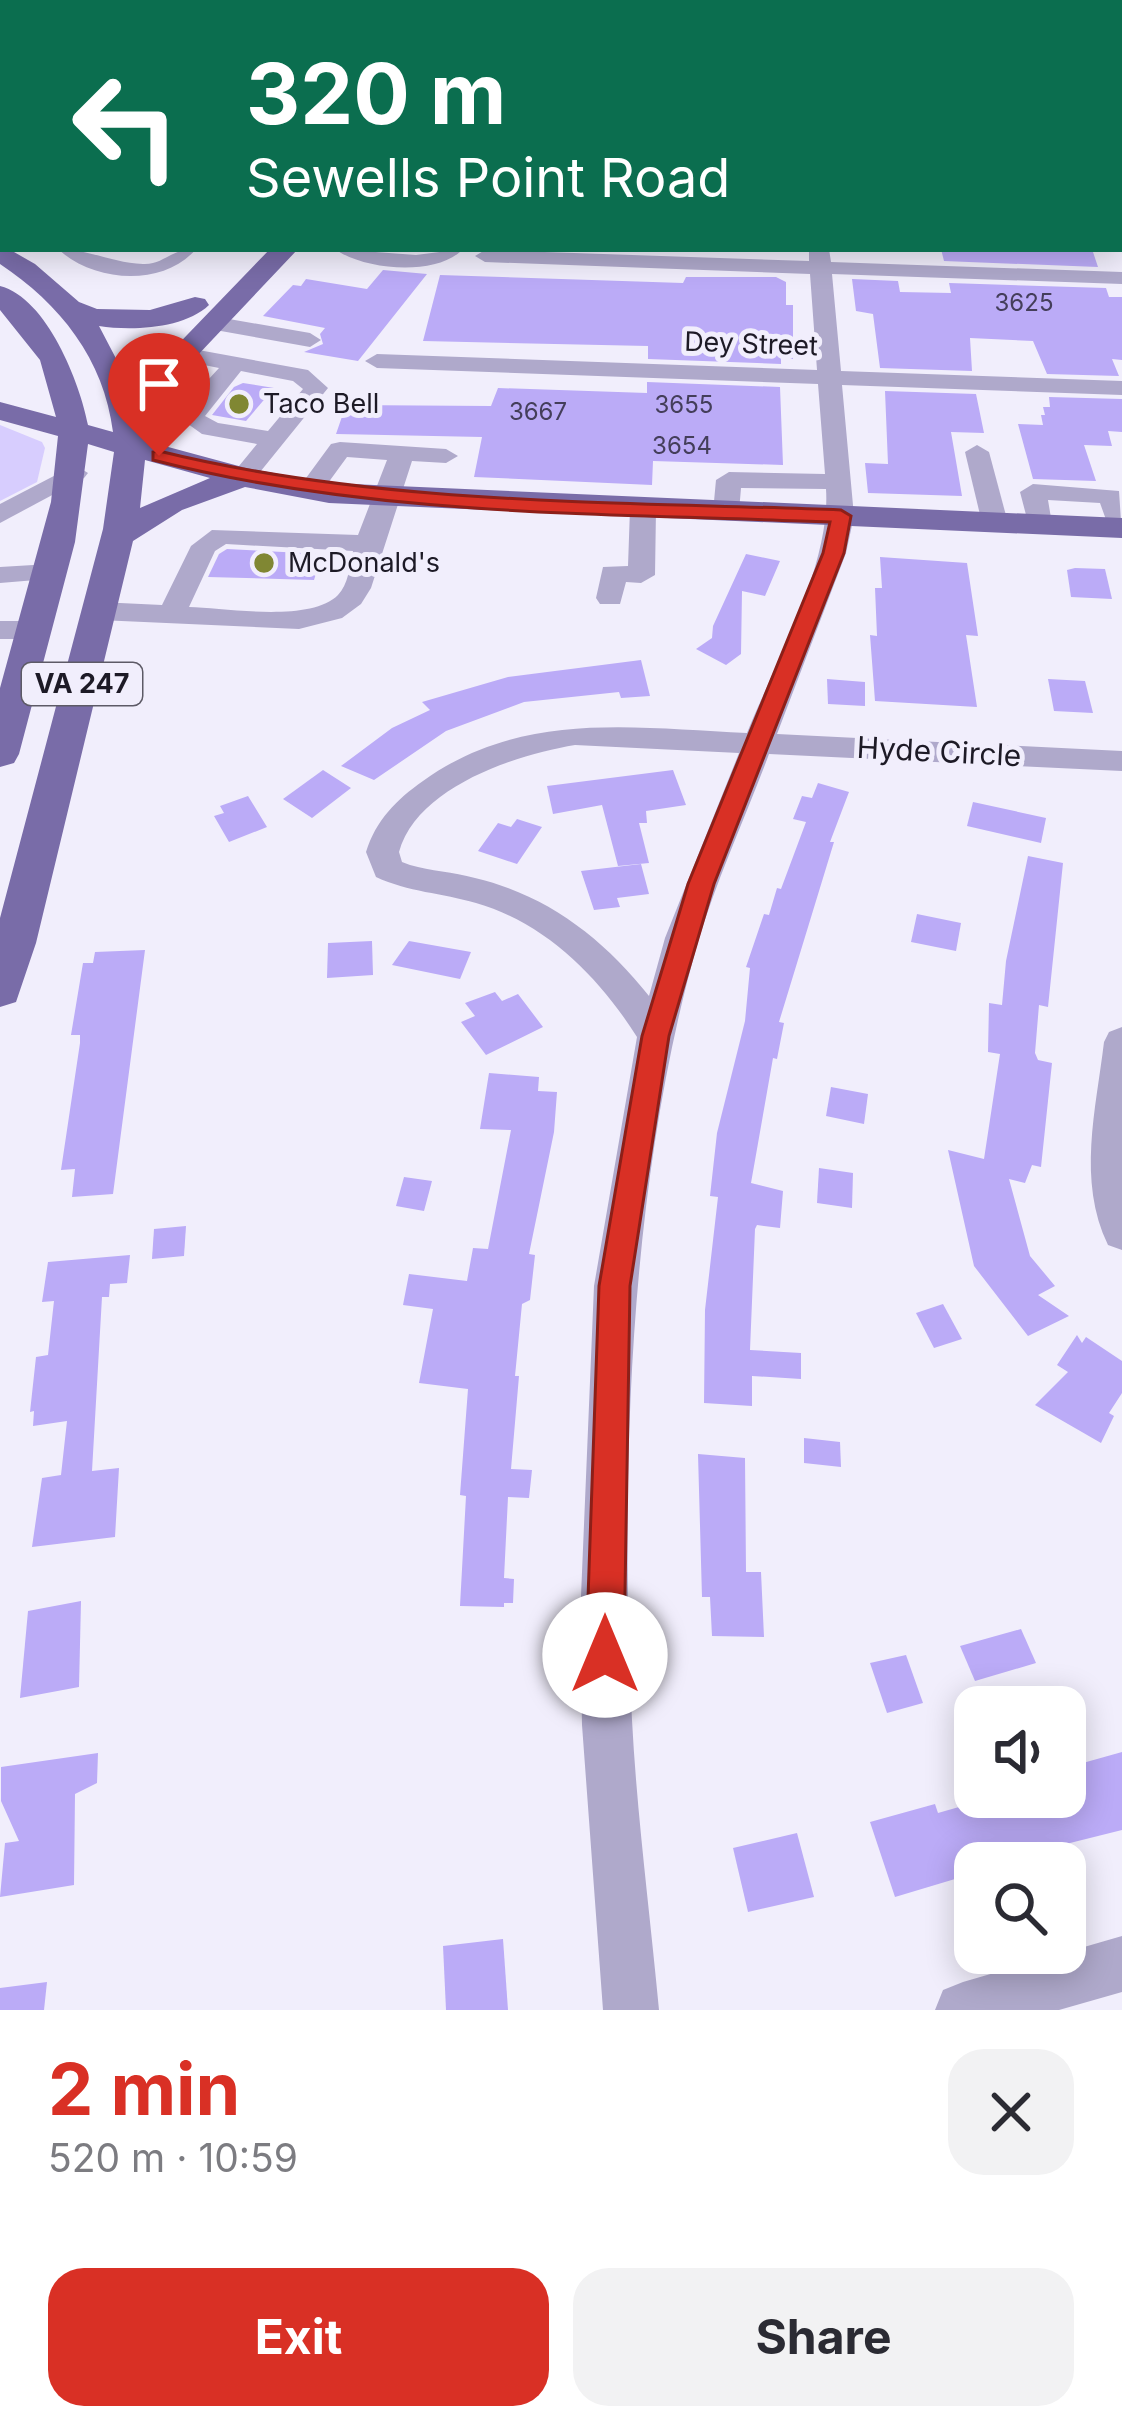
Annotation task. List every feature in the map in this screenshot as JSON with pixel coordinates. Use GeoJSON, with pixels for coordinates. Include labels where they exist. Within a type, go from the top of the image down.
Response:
{"type":"FeatureCollection","features":[{"type":"Feature","properties":{"kind":"main road"},"geometry":{"type":"LineString","coordinates":[[5,252],[52,287],[92,333],[116,382],[130,449]]}},
{"type":"Feature","properties":{"kind":"main road","name":"VA 247"},"geometry":{"type":"LineString","coordinates":[[0,990],[11,917],[50,825],[115,538],[140,401],[182,354],[203,314],[248,252]]}},
{"type":"Feature","properties":{"kind":"main road","name":"VA 247"},"geometry":{"type":"LineString","coordinates":[[0,754],[17,630],[50,572],[75,473],[76,435],[116,382],[281,252]]}},
{"type":"Feature","properties":{"kind":"main road"},"geometry":{"type":"LineString","coordinates":[[0,294],[26,318],[61,372],[76,435]]}},
{"type":"Feature","properties":{"kind":"main road"},"geometry":{"type":"LineString","coordinates":[[73,309],[121,321],[203,314]]}},
{"type":"Feature","properties":{"kind":"main road"},"geometry":{"type":"LineString","coordinates":[[0,400],[34,391],[61,372]]}},
{"type":"Feature","properties":{"kind":"main road"},"geometry":{"type":"LineString","coordinates":[[0,411],[243,478],[386,498],[726,512],[839,499],[995,523],[1122,528]]}},
{"type":"Feature","properties":{"kind":"main road"},"geometry":{"type":"LineString","coordinates":[[115,538],[171,503],[243,478]]}},
{"type":"Feature","properties":{"kind":"street"},"geometry":{"type":"LineString","coordinates":[[75,252],[100,263],[150,271],[167,266],[183,252]]}},
{"type":"Feature","properties":{"kind":"street"},"geometry":{"type":"LineString","coordinates":[[363,252],[425,262],[450,252]]}},
{"type":"Feature","properties":{"kind":"street"},"geometry":{"type":"LineString","coordinates":[[485,256],[820,258],[1122,278]]}},
{"type":"Feature","properties":{"kind":"street"},"geometry":{"type":"LineString","coordinates":[[631,2010],[607,1725],[604,1620],[615,1286],[656,1036],[688,920],[833,553],[839,499],[820,258]]}},
{"type":"Feature","properties":{"kind":"street"},"geometry":{"type":"LineString","coordinates":[[203,314],[310,340]]}},
{"type":"Feature","properties":{"kind":"street"},"geometry":{"type":"LineString","coordinates":[[182,354],[300,375],[316,388],[243,478]]}},
{"type":"Feature","properties":{"kind":"street","name":"Dey Street"},"geometry":{"type":"LineString","coordinates":[[377,361],[1122,388]]}},
{"type":"Feature","properties":{"kind":"street"},"geometry":{"type":"LineString","coordinates":[[236,363],[193,411],[193,418],[212,429],[274,439]]}},
{"type":"Feature","properties":{"kind":"street"},"geometry":{"type":"LineString","coordinates":[[311,490],[340,449],[446,456]]}},
{"type":"Feature","properties":{"kind":"street"},"geometry":{"type":"LineString","coordinates":[[977,452],[995,523]]}},
{"type":"Feature","properties":{"kind":"street"},"geometry":{"type":"LineString","coordinates":[[99,611],[299,620],[322,616],[352,601],[361,586],[368,544],[402,454]]}},
{"type":"Feature","properties":{"kind":"street"},"geometry":{"type":"LineString","coordinates":[[0,515],[75,473]]}},
{"type":"Feature","properties":{"kind":"street"},"geometry":{"type":"LineString","coordinates":[[610,598],[613,573],[641,574],[646,536],[640,528],[643,509]]}},
{"type":"Feature","properties":{"kind":"street"},"geometry":{"type":"LineString","coordinates":[[172,611],[204,546],[221,536],[368,544]]}},
{"type":"Feature","properties":{"kind":"street"},"geometry":{"type":"LineString","coordinates":[[0,575],[50,572]]}},
{"type":"Feature","properties":{"kind":"street","name":"Hyde Circle"},"geometry":{"type":"LineString","coordinates":[[656,1036],[635,1001],[598,960],[549,921],[479,891],[398,874],[380,858],[380,847],[422,797],[472,763],[504,749],[590,734],[1122,761]]}},
{"type":"Feature","properties":{"kind":"street"},"geometry":{"type":"LineString","coordinates":[[1122,1042],[1110,1192],[1114,1220],[1122,1232]]}},
{"type":"Feature","properties":{"kind":"street"},"geometry":{"type":"LineString","coordinates":[[962,2010],[1122,1964]]}},
{"type":"Feature","properties":{"kind":"shaded area"},"geometry":{"type":"Polygon","coordinates":[[[0,425],[42,442],[45,448],[37,482],[0,501],[0,425]]]}},
{"type":"Feature","properties":{"kind":"building"},"geometry":{"type":"Polygon","coordinates":[[[942,252],[1093,252],[1098,267],[944,261],[942,252]]]}},
{"type":"Feature","properties":{"kind":"building"},"geometry":{"type":"Polygon","coordinates":[[[383,270],[427,274],[358,361],[304,352],[323,344],[320,334],[325,328],[263,316],[293,285],[301,286],[306,279],[367,289],[383,270]]]}},
{"type":"Feature","properties":{"kind":"building"},"geometry":{"type":"Polygon","coordinates":[[[440,275],[683,283],[686,277],[776,277],[786,282],[786,305],[793,305],[793,359],[781,358],[781,364],[648,359],[648,346],[423,341],[440,275]]]}},
{"type":"Feature","properties":{"kind":"building"},"geometry":{"type":"Polygon","coordinates":[[[852,279],[898,281],[900,292],[951,293],[949,283],[1106,288],[1109,297],[1122,297],[1122,360],[1112,359],[1119,376],[1047,374],[1033,341],[970,338],[972,371],[880,368],[873,314],[856,311],[852,279]]]}},
{"type":"Feature","properties":{"kind":"building"},"geometry":{"type":"Polygon","coordinates":[[[647,382],[780,387],[783,465],[653,461],[652,485],[474,477],[482,437],[336,434],[346,405],[491,406],[498,388],[647,393],[647,382]]]}},
{"type":"Feature","properties":{"kind":"building","name":"Taco Bell"},"geometry":{"type":"Polygon","coordinates":[[[243,383],[274,388],[246,421],[212,415],[234,387],[243,383]]]}},
{"type":"Feature","properties":{"kind":"building"},"geometry":{"type":"Polygon","coordinates":[[[885,391],[976,394],[984,433],[951,432],[962,496],[868,493],[865,463],[888,464],[885,391]]]}},
{"type":"Feature","properties":{"kind":"building"},"geometry":{"type":"Polygon","coordinates":[[[1049,397],[1122,399],[1122,432],[1108,431],[1112,446],[1084,445],[1096,481],[1033,479],[1018,424],[1043,425],[1041,415],[1045,415],[1043,407],[1050,407],[1049,397]]]}},
{"type":"Feature","properties":{"kind":"building","name":"McDonald's"},"geometry":{"type":"Polygon","coordinates":[[[227,549],[322,554],[314,580],[208,577],[219,554],[227,549]]]}},
{"type":"Feature","properties":{"kind":"building"},"geometry":{"type":"Polygon","coordinates":[[[746,554],[780,561],[765,596],[742,591],[741,654],[726,665],[696,649],[712,638],[746,554]]]}},
{"type":"Feature","properties":{"kind":"building"},"geometry":{"type":"Polygon","coordinates":[[[880,557],[967,563],[978,636],[966,635],[977,707],[875,701],[870,635],[877,636],[875,588],[882,588],[880,557]]]}},
{"type":"Feature","properties":{"kind":"building"},"geometry":{"type":"Polygon","coordinates":[[[1105,569],[1112,599],[1071,597],[1067,570],[1105,569]]]}},
{"type":"Feature","properties":{"kind":"building"},"geometry":{"type":"Polygon","coordinates":[[[641,660],[650,696],[621,698],[619,692],[524,702],[446,731],[374,780],[341,766],[392,728],[430,710],[422,702],[508,677],[641,660]]]}},
{"type":"Feature","properties":{"kind":"building"},"geometry":{"type":"Polygon","coordinates":[[[827,679],[865,682],[865,706],[828,704],[827,679]]]}},
{"type":"Feature","properties":{"kind":"building"},"geometry":{"type":"Polygon","coordinates":[[[1048,679],[1085,681],[1093,713],[1054,711],[1048,679]]]}},
{"type":"Feature","properties":{"kind":"building"},"geometry":{"type":"Polygon","coordinates":[[[323,770],[351,788],[312,818],[283,799],[323,770]]]}},
{"type":"Feature","properties":{"kind":"building"},"geometry":{"type":"Polygon","coordinates":[[[673,770],[686,805],[646,811],[647,823],[639,823],[649,863],[618,866],[602,805],[553,814],[547,786],[673,770]]]}},
{"type":"Feature","properties":{"kind":"building"},"geometry":{"type":"Polygon","coordinates":[[[818,783],[849,792],[830,842],[834,842],[779,1022],[784,1023],[777,1059],[773,1058],[751,1183],[783,1191],[780,1228],[757,1225],[755,1229],[750,1350],[801,1353],[801,1379],[752,1376],[752,1406],[704,1403],[705,1310],[718,1197],[710,1196],[717,1133],[745,1021],[750,968],[746,967],[764,914],[769,915],[777,888],[781,889],[806,822],[793,819],[802,796],[812,798],[818,783]]]}},
{"type":"Feature","properties":{"kind":"building"},"geometry":{"type":"Polygon","coordinates":[[[248,796],[267,827],[229,842],[214,816],[224,813],[220,806],[248,796]]]}},
{"type":"Feature","properties":{"kind":"building"},"geometry":{"type":"Polygon","coordinates":[[[973,802],[1046,818],[1041,843],[967,826],[973,802]]]}},
{"type":"Feature","properties":{"kind":"building"},"geometry":{"type":"Polygon","coordinates":[[[517,819],[542,827],[517,864],[478,851],[498,823],[511,827],[517,819]]]}},
{"type":"Feature","properties":{"kind":"building"},"geometry":{"type":"Polygon","coordinates":[[[1028,856],[1063,863],[1048,1007],[1039,1005],[1035,1053],[1038,1060],[1052,1063],[1041,1167],[1032,1165],[1025,1183],[1009,1179],[1030,1256],[1055,1286],[1038,1295],[1069,1316],[1028,1336],[974,1266],[948,1150],[984,1159],[1000,1054],[988,1052],[989,1003],[1002,1005],[1006,961],[1028,856]]]}},
{"type":"Feature","properties":{"kind":"building"},"geometry":{"type":"Polygon","coordinates":[[[641,864],[649,894],[617,898],[620,907],[594,910],[581,871],[641,864]]]}},
{"type":"Feature","properties":{"kind":"building"},"geometry":{"type":"Polygon","coordinates":[[[917,914],[961,923],[956,951],[911,942],[917,914]]]}},
{"type":"Feature","properties":{"kind":"building"},"geometry":{"type":"Polygon","coordinates":[[[372,941],[373,975],[327,978],[328,943],[372,941]]]}},
{"type":"Feature","properties":{"kind":"building"},"geometry":{"type":"Polygon","coordinates":[[[409,941],[471,952],[460,979],[392,965],[409,941]]]}},
{"type":"Feature","properties":{"kind":"building"},"geometry":{"type":"Polygon","coordinates":[[[145,950],[113,1194],[72,1197],[75,1169],[61,1170],[80,1043],[80,1035],[71,1035],[83,963],[93,963],[95,952],[145,950]]]}},
{"type":"Feature","properties":{"kind":"building"},"geometry":{"type":"Polygon","coordinates":[[[495,992],[502,1001],[518,994],[543,1027],[486,1055],[461,1022],[475,1016],[465,1003],[495,992]]]}},
{"type":"Feature","properties":{"kind":"building"},"geometry":{"type":"Polygon","coordinates":[[[489,1073],[539,1077],[538,1091],[557,1092],[554,1132],[529,1254],[535,1255],[530,1300],[522,1304],[515,1376],[519,1376],[511,1469],[532,1470],[529,1498],[508,1497],[504,1578],[514,1579],[513,1603],[504,1603],[504,1607],[460,1606],[466,1496],[460,1495],[468,1389],[419,1383],[433,1309],[403,1305],[409,1274],[467,1281],[473,1248],[488,1249],[511,1130],[480,1129],[489,1073]]]}},
{"type":"Feature","properties":{"kind":"building"},"geometry":{"type":"Polygon","coordinates":[[[831,1087],[868,1094],[864,1124],[826,1116],[831,1087]]]}},
{"type":"Feature","properties":{"kind":"building"},"geometry":{"type":"Polygon","coordinates":[[[819,1168],[853,1173],[852,1208],[817,1203],[819,1168]]]}},
{"type":"Feature","properties":{"kind":"building"},"geometry":{"type":"Polygon","coordinates":[[[404,1177],[432,1181],[424,1211],[396,1206],[404,1177]]]}},
{"type":"Feature","properties":{"kind":"building"},"geometry":{"type":"Polygon","coordinates":[[[186,1226],[184,1256],[152,1259],[154,1229],[186,1226]]]}},
{"type":"Feature","properties":{"kind":"building"},"geometry":{"type":"Polygon","coordinates":[[[130,1255],[127,1283],[110,1284],[109,1297],[102,1297],[92,1471],[119,1468],[115,1537],[32,1547],[42,1478],[61,1475],[67,1421],[33,1426],[34,1411],[30,1412],[36,1357],[48,1355],[54,1301],[42,1302],[48,1262],[130,1255]]]}},
{"type":"Feature","properties":{"kind":"building"},"geometry":{"type":"Polygon","coordinates":[[[943,1304],[962,1339],[934,1348],[916,1313],[943,1304]]]}},
{"type":"Feature","properties":{"kind":"building"},"geometry":{"type":"Polygon","coordinates":[[[1077,1335],[1082,1343],[1086,1337],[1122,1361],[1122,1393],[1109,1413],[1114,1416],[1101,1443],[1035,1405],[1068,1372],[1057,1365],[1077,1335]]]}},
{"type":"Feature","properties":{"kind":"building"},"geometry":{"type":"Polygon","coordinates":[[[804,1438],[840,1442],[841,1467],[804,1463],[804,1438]]]}},
{"type":"Feature","properties":{"kind":"building"},"geometry":{"type":"Polygon","coordinates":[[[698,1454],[745,1458],[746,1572],[761,1572],[764,1637],[712,1636],[710,1597],[702,1597],[698,1454]]]}},
{"type":"Feature","properties":{"kind":"building"},"geometry":{"type":"Polygon","coordinates":[[[81,1601],[79,1687],[20,1698],[28,1611],[81,1601]]]}},
{"type":"Feature","properties":{"kind":"building"},"geometry":{"type":"Polygon","coordinates":[[[1021,1629],[1036,1663],[975,1681],[960,1646],[1021,1629]]]}},
{"type":"Feature","properties":{"kind":"building"},"geometry":{"type":"Polygon","coordinates":[[[906,1655],[923,1703],[887,1713],[870,1663],[906,1655]]]}},
{"type":"Feature","properties":{"kind":"building"},"geometry":{"type":"Polygon","coordinates":[[[1122,1752],[1122,1830],[1074,1842],[954,1842],[954,1879],[895,1897],[870,1822],[935,1804],[938,1813],[954,1808],[954,1818],[1086,1818],[1086,1762],[1122,1752]]]}},
{"type":"Feature","properties":{"kind":"building"},"geometry":{"type":"Polygon","coordinates":[[[98,1753],[97,1783],[75,1794],[74,1885],[0,1897],[5,1843],[19,1841],[1,1801],[1,1767],[98,1753]]]}},
{"type":"Feature","properties":{"kind":"building"},"geometry":{"type":"Polygon","coordinates":[[[797,1833],[814,1897],[748,1912],[733,1848],[797,1833]]]}},
{"type":"Feature","properties":{"kind":"building"},"geometry":{"type":"Polygon","coordinates":[[[503,1939],[508,2010],[446,2010],[443,1946],[503,1939]]]}},
{"type":"Feature","properties":{"kind":"building"},"geometry":{"type":"Polygon","coordinates":[[[47,1982],[44,2010],[0,2010],[0,1988],[47,1982]]]}},
{"type":"Feature","properties":{"kind":"place","name":"Taco Bell"},"geometry":{"type":"Point","coordinates":[239,404]}},
{"type":"Feature","properties":{"kind":"place","name":"McDonald's"},"geometry":{"type":"Point","coordinates":[264,563]}},
{"type":"Feature","properties":{"kind":"route"},"geometry":{"type":"LineString","coordinates":[[159,456],[328,493],[841,516],[833,553],[792,661],[701,884],[656,1036],[615,1286],[605,1655]]}}]}
